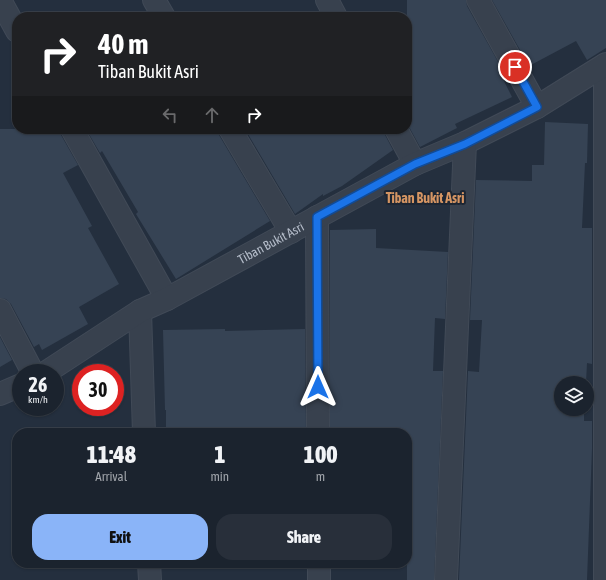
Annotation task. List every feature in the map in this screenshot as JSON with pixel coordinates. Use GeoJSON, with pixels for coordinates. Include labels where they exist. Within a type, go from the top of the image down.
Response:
{"type":"FeatureCollection","features":[{"type":"Feature","properties":{"kind":"street"},"geometry":{"type":"LineString","coordinates":[[0,0],[12,22]]}},
{"type":"Feature","properties":{"kind":"street"},"geometry":{"type":"LineString","coordinates":[[154,0],[161,12]]}},
{"type":"Feature","properties":{"kind":"street"},"geometry":{"type":"LineString","coordinates":[[327,0],[333,12]]}},
{"type":"Feature","properties":{"kind":"street"},"geometry":{"type":"LineString","coordinates":[[478,0],[537,107]]}},
{"type":"Feature","properties":{"kind":"street"},"geometry":{"type":"LineString","coordinates":[[605,64],[605,580]]}},
{"type":"Feature","properties":{"kind":"street","name":"Tiban Bukit Asri"},"geometry":{"type":"LineString","coordinates":[[59,364],[140,311],[167,299],[415,164],[465,144],[537,107],[605,64]]}},
{"type":"Feature","properties":{"kind":"street"},"geometry":{"type":"LineString","coordinates":[[75,134],[167,299]]}},
{"type":"Feature","properties":{"kind":"street"},"geometry":{"type":"LineString","coordinates":[[233,134],[291,232]]}},
{"type":"Feature","properties":{"kind":"street"},"geometry":{"type":"LineString","coordinates":[[399,134],[415,164]]}},
{"type":"Feature","properties":{"kind":"street"},"geometry":{"type":"LineString","coordinates":[[446,580],[465,144]]}},
{"type":"Feature","properties":{"kind":"street"},"geometry":{"type":"LineString","coordinates":[[317,217],[318,428]]}},
{"type":"Feature","properties":{"kind":"street"},"geometry":{"type":"LineString","coordinates":[[0,310],[28,364]]}},
{"type":"Feature","properties":{"kind":"street"},"geometry":{"type":"LineString","coordinates":[[140,311],[144,428]]}},
{"type":"Feature","properties":{"kind":"street"},"geometry":{"type":"LineString","coordinates":[[0,394],[12,389]]}},
{"type":"Feature","properties":{"kind":"street"},"geometry":{"type":"LineString","coordinates":[[149,568],[150,580]]}},
{"type":"Feature","properties":{"kind":"street"},"geometry":{"type":"LineString","coordinates":[[319,568],[319,580]]}},
{"type":"Feature","properties":{"kind":"building"},"geometry":{"type":"Polygon","coordinates":[[[407,0],[466,0],[467,6],[507,78],[503,79],[512,97],[455,124],[457,128],[420,147],[412,132],[412,12],[407,12],[407,0]]]}},
{"type":"Feature","properties":{"kind":"building"},"geometry":{"type":"Polygon","coordinates":[[[492,0],[606,0],[606,48],[587,60],[576,41],[529,66],[492,0]]]}},
{"type":"Feature","properties":{"kind":"building"},"geometry":{"type":"Polygon","coordinates":[[[545,122],[588,124],[587,163],[585,163],[582,228],[592,228],[592,364],[587,363],[586,376],[554,376],[554,416],[584,416],[584,421],[592,421],[587,580],[459,580],[468,371],[479,372],[482,320],[470,320],[476,180],[532,181],[532,165],[544,165],[545,122]]]}},
{"type":"Feature","properties":{"kind":"building"},"geometry":{"type":"Polygon","coordinates":[[[0,129],[12,129],[12,134],[61,134],[78,165],[63,173],[92,226],[88,228],[119,284],[79,307],[88,324],[42,350],[39,344],[34,347],[11,304],[6,299],[0,298],[0,129]]]}},
{"type":"Feature","properties":{"kind":"building"},"geometry":{"type":"Polygon","coordinates":[[[89,134],[219,134],[270,221],[176,279],[136,214],[138,212],[102,151],[100,153],[89,134]]]}},
{"type":"Feature","properties":{"kind":"building"},"geometry":{"type":"Polygon","coordinates":[[[248,134],[385,134],[393,150],[342,186],[323,196],[323,194],[295,214],[248,134]]]}},
{"type":"Feature","properties":{"kind":"building"},"geometry":{"type":"Polygon","coordinates":[[[376,229],[376,248],[448,252],[445,319],[435,318],[433,371],[443,371],[434,580],[407,580],[407,568],[412,568],[412,428],[330,428],[330,230],[376,229]]]}},
{"type":"Feature","properties":{"kind":"building"},"geometry":{"type":"Polygon","coordinates":[[[225,329],[225,331],[305,329],[306,428],[166,428],[163,330],[225,329]]]}},
{"type":"Feature","properties":{"kind":"building"},"geometry":{"type":"Polygon","coordinates":[[[0,337],[12,360],[0,367],[0,337]]]}},
{"type":"Feature","properties":{"kind":"district","name":"Tiban Bukit Asri"},"geometry":{"type":"Point","coordinates":[425,198]}},
{"type":"Feature","properties":{"kind":"route"},"geometry":{"type":"LineString","coordinates":[[318,387],[317,217],[415,164],[465,144],[537,107],[515,67]]}}]}
